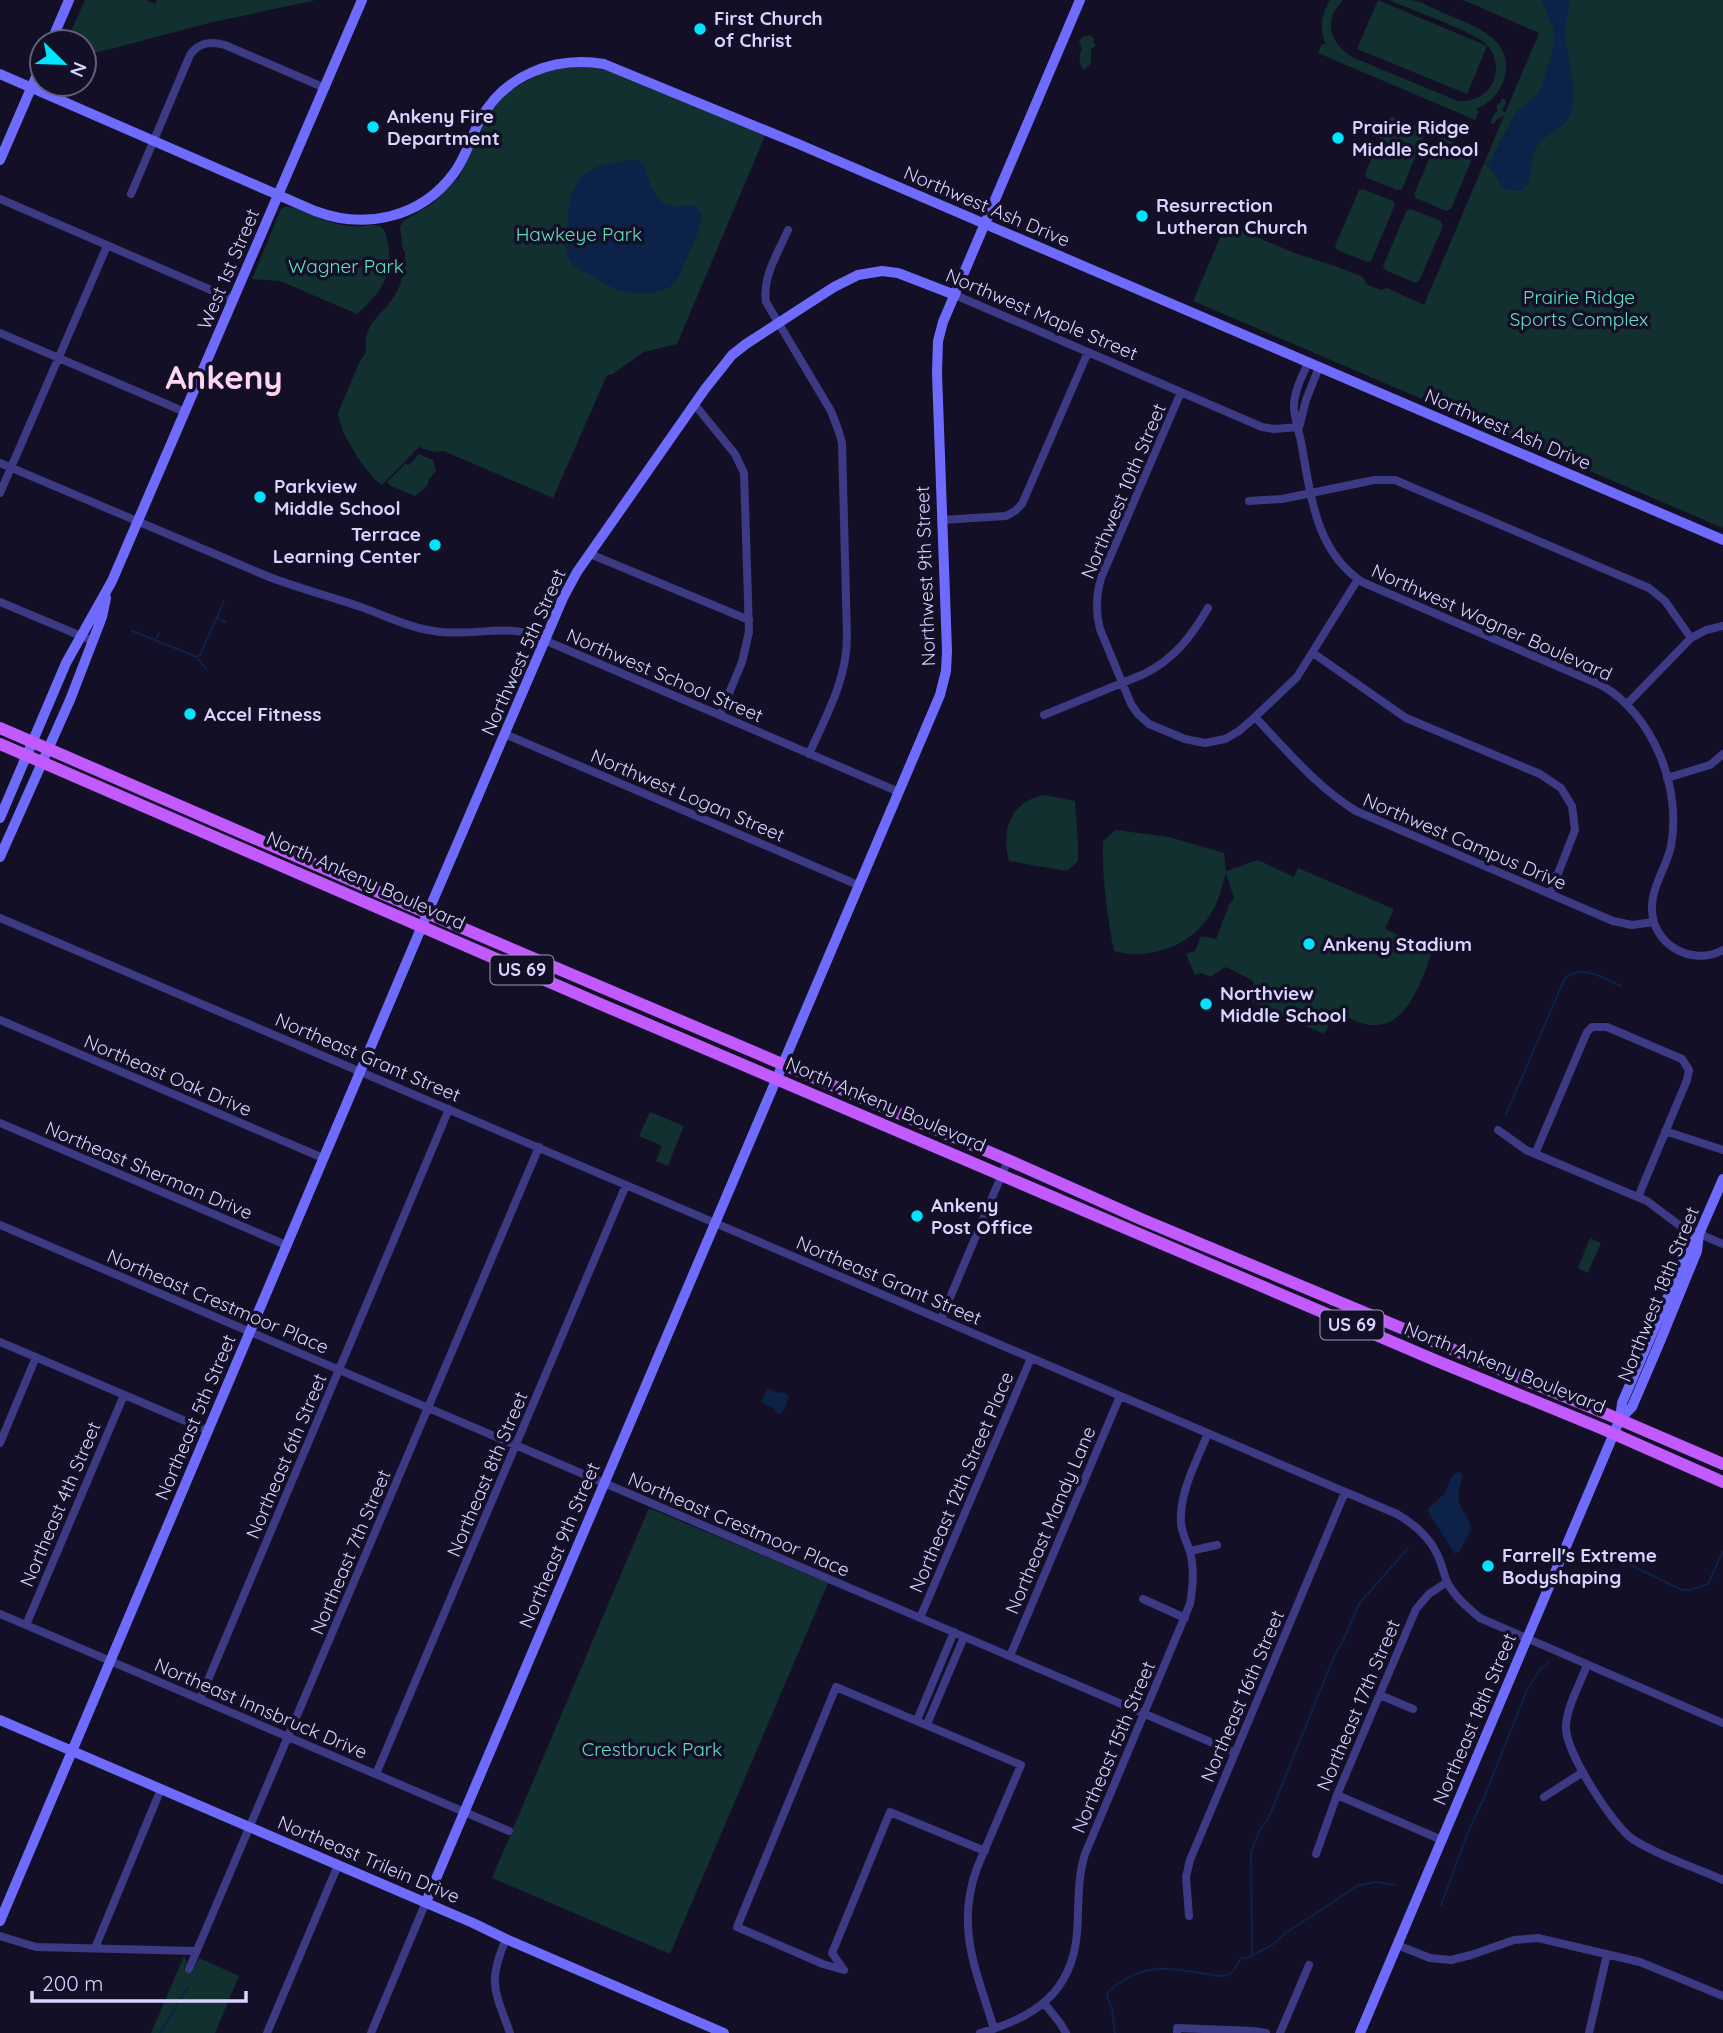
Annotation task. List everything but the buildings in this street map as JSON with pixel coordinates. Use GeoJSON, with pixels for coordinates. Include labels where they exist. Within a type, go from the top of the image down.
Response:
{"type":"FeatureCollection","features":[{"type":"Feature","properties":{"kind":"main road","name":"US 69"},"geometry":{"type":"LineString","coordinates":[[0,728],[38,752]]}},
{"type":"Feature","properties":{"kind":"main road","name":"US 69"},"geometry":{"type":"LineString","coordinates":[[0,744],[38,752]]}},
{"type":"Feature","properties":{"kind":"main road","name":"North Ankeny Boulevard"},"geometry":{"type":"LineString","coordinates":[[38,752],[779,1071],[1001,1174],[1437,1361],[1614,1433],[1723,1482]]}},
{"type":"Feature","properties":{"kind":"main road","name":"North Ankeny Boulevard"},"geometry":{"type":"LineString","coordinates":[[779,1071],[1008,1160],[1141,1219],[1723,1464]]}},
{"type":"Feature","properties":{"kind":"street"},"geometry":{"type":"LineString","coordinates":[[57,28],[69,0]]}},
{"type":"Feature","properties":{"kind":"street","name":"West 1st Street"},"geometry":{"type":"LineString","coordinates":[[38,752],[66,663],[108,590],[362,0]]}},
{"type":"Feature","properties":{"kind":"street","name":"Northwest 9th Street"},"geometry":{"type":"LineString","coordinates":[[779,1071],[938,701],[945,677],[947,652],[937,352],[940,332],[1080,0]]}},
{"type":"Feature","properties":{"kind":"street"},"geometry":{"type":"LineString","coordinates":[[131,194],[137,186],[190,55],[201,45],[210,42],[225,45],[325,88]]}},
{"type":"Feature","properties":{"kind":"street","name":"Northwest Ash Drive"},"geometry":{"type":"LineString","coordinates":[[54,98],[327,216],[349,220],[380,219],[412,209],[435,193],[455,172],[489,106],[520,78],[544,67],[573,61],[604,64],[1723,540]]}},
{"type":"Feature","properties":{"kind":"street","name":"Northwest Ash Drive"},"geometry":{"type":"LineString","coordinates":[[0,74],[28,87]]}},
{"type":"Feature","properties":{"kind":"street"},"geometry":{"type":"LineString","coordinates":[[0,160],[28,95]]}},
{"type":"Feature","properties":{"kind":"street"},"geometry":{"type":"LineString","coordinates":[[0,200],[234,300]]}},
{"type":"Feature","properties":{"kind":"street"},"geometry":{"type":"LineString","coordinates":[[788,230],[765,286],[767,307],[831,411],[842,443],[848,637],[846,660],[841,680],[809,754]]}},
{"type":"Feature","properties":{"kind":"street"},"geometry":{"type":"LineString","coordinates":[[0,493],[107,246]]}},
{"type":"Feature","properties":{"kind":"street","name":"Northwest Maple Street"},"geometry":{"type":"LineString","coordinates":[[777,323],[850,278],[873,272],[890,272],[908,276],[1262,427],[1299,427]]}},
{"type":"Feature","properties":{"kind":"street","name":"Northwest 5th Street"},"geometry":{"type":"LineString","coordinates":[[424,919],[563,598],[577,572],[732,355],[777,323]]}},
{"type":"Feature","properties":{"kind":"street"},"geometry":{"type":"LineString","coordinates":[[0,333],[186,412]]}},
{"type":"Feature","properties":{"kind":"street"},"geometry":{"type":"LineString","coordinates":[[941,520],[1006,516],[1022,505],[1088,352]]}},
{"type":"Feature","properties":{"kind":"street","name":"Northwest Wagner Boulevard"},"geometry":{"type":"LineString","coordinates":[[1314,365],[1296,396],[1294,409],[1316,519],[1330,550],[1358,579],[1601,685],[1628,704],[1642,720],[1653,739],[1667,778],[1672,804],[1673,831],[1669,855],[1653,898],[1654,922]]}},
{"type":"Feature","properties":{"kind":"street","name":"Northwest 10th Street"},"geometry":{"type":"LineString","coordinates":[[1181,393],[1101,578],[1098,591],[1098,624],[1134,710],[1142,719],[1188,741],[1205,743],[1225,739],[1239,731],[1297,677],[1358,579]]}},
{"type":"Feature","properties":{"kind":"street"},"geometry":{"type":"LineString","coordinates":[[695,405],[735,454],[744,473],[748,644],[720,715]]}},
{"type":"Feature","properties":{"kind":"street","name":"Northwest School Street"},"geometry":{"type":"LineString","coordinates":[[0,463],[297,588],[360,607],[414,628],[463,634],[511,630],[530,634],[899,792]]}},
{"type":"Feature","properties":{"kind":"street"},"geometry":{"type":"LineString","coordinates":[[1249,500],[1282,499],[1384,479],[1403,483],[1649,588],[1659,595],[1691,638]]}},
{"type":"Feature","properties":{"kind":"street"},"geometry":{"type":"LineString","coordinates":[[590,554],[749,620]]}},
{"type":"Feature","properties":{"kind":"street","name":"West 1st Street"},"geometry":{"type":"LineString","coordinates":[[38,752],[93,642],[108,590]]}},
{"type":"Feature","properties":{"kind":"street"},"geometry":{"type":"LineString","coordinates":[[0,602],[93,642]]}},
{"type":"Feature","properties":{"kind":"street"},"geometry":{"type":"LineString","coordinates":[[1044,715],[1144,674],[1170,658],[1191,636],[1208,608]]}},
{"type":"Feature","properties":{"kind":"street"},"geometry":{"type":"LineString","coordinates":[[1628,704],[1691,638],[1706,630],[1723,626]]}},
{"type":"Feature","properties":{"kind":"street"},"geometry":{"type":"LineString","coordinates":[[1312,653],[1406,718],[1540,774],[1561,789],[1572,806],[1575,830],[1550,894]]}},
{"type":"Feature","properties":{"kind":"street","name":"Northwest Campus Drive"},"geometry":{"type":"LineString","coordinates":[[1255,716],[1312,779],[1356,811],[1617,922],[1632,925],[1654,922]]}},
{"type":"Feature","properties":{"kind":"street","name":"Northwest Logan Street"},"geometry":{"type":"LineString","coordinates":[[505,734],[858,885]]}},
{"type":"Feature","properties":{"kind":"street"},"geometry":{"type":"LineString","coordinates":[[0,818],[38,752]]}},
{"type":"Feature","properties":{"kind":"street"},"geometry":{"type":"LineString","coordinates":[[0,857],[38,752]]}},
{"type":"Feature","properties":{"kind":"street"},"geometry":{"type":"LineString","coordinates":[[1667,778],[1710,765],[1723,754]]}},
{"type":"Feature","properties":{"kind":"street","name":"Northeast Grant Street"},"geometry":{"type":"LineString","coordinates":[[0,918],[1397,1514],[1413,1525],[1433,1546],[1447,1582],[1462,1602],[1480,1618],[1723,1723]]}},
{"type":"Feature","properties":{"kind":"street","name":"Northeast 5th Street"},"geometry":{"type":"LineString","coordinates":[[0,1921],[424,919]]}},
{"type":"Feature","properties":{"kind":"street"},"geometry":{"type":"LineString","coordinates":[[1654,922],[1665,941],[1684,953],[1711,956],[1723,950]]}},
{"type":"Feature","properties":{"kind":"street","name":"Northeast Oak Drive"},"geometry":{"type":"LineString","coordinates":[[0,1020],[323,1158]]}},
{"type":"Feature","properties":{"kind":"street"},"geometry":{"type":"LineString","coordinates":[[1535,1154],[1584,1039],[1592,1027],[1607,1027],[1671,1054],[1685,1062],[1688,1067],[1688,1076],[1638,1197]]}},
{"type":"Feature","properties":{"kind":"street","name":"Northeast 9th Street"},"geometry":{"type":"LineString","coordinates":[[371,2033],[779,1071]]}},
{"type":"Feature","properties":{"kind":"street","name":"Northeast 6th Street"},"geometry":{"type":"LineString","coordinates":[[200,1699],[449,1110]]}},
{"type":"Feature","properties":{"kind":"street","name":"Northeast Sherman Drive"},"geometry":{"type":"LineString","coordinates":[[0,1123],[286,1245]]}},
{"type":"Feature","properties":{"kind":"street"},"geometry":{"type":"LineString","coordinates":[[1498,1130],[1526,1150],[1638,1197],[1658,1208],[1679,1226],[1723,1244]]}},
{"type":"Feature","properties":{"kind":"street"},"geometry":{"type":"LineString","coordinates":[[1665,1132],[1723,1150]]}},
{"type":"Feature","properties":{"kind":"street","name":"Northeast 7th Street"},"geometry":{"type":"LineString","coordinates":[[189,1969],[539,1147]]}},
{"type":"Feature","properties":{"kind":"street"},"geometry":{"type":"LineString","coordinates":[[941,1319],[1008,1160]]}},
{"type":"Feature","properties":{"kind":"street","name":"Northwest 18th Street"},"geometry":{"type":"LineString","coordinates":[[1620,1419],[1632,1407],[1697,1251],[1699,1234],[1723,1179]]}},
{"type":"Feature","properties":{"kind":"street","name":"Northeast 8th Street"},"geometry":{"type":"LineString","coordinates":[[376,1774],[626,1185]]}},
{"type":"Feature","properties":{"kind":"street","name":"Northeast Crestmoor Place"},"geometry":{"type":"LineString","coordinates":[[0,1225],[1234,1752]]}},
{"type":"Feature","properties":{"kind":"street"},"geometry":{"type":"LineString","coordinates":[[0,1342],[209,1432]]}},
{"type":"Feature","properties":{"kind":"street"},"geometry":{"type":"LineString","coordinates":[[0,1443],[36,1357]]}},
{"type":"Feature","properties":{"kind":"street","name":"Northeast 12th Street Place"},"geometry":{"type":"LineString","coordinates":[[920,1618],[1031,1358]]}},
{"type":"Feature","properties":{"kind":"street","name":"Northeast 4th Street"},"geometry":{"type":"LineString","coordinates":[[26,1625],[124,1395]]}},
{"type":"Feature","properties":{"kind":"street","name":"Northeast Mandy Lane"},"geometry":{"type":"LineString","coordinates":[[1010,1656],[1120,1396]]}},
{"type":"Feature","properties":{"kind":"street","name":"Northeast 18th Street"},"geometry":{"type":"LineString","coordinates":[[1360,2033],[1620,1419]]}},
{"type":"Feature","properties":{"kind":"street","name":"Northeast 15th Street"},"geometry":{"type":"LineString","coordinates":[[980,2033],[1020,2019],[1044,2003],[1059,1987],[1071,1964],[1083,1862],[1190,1604],[1193,1585],[1190,1551],[1182,1530],[1182,1505],[1208,1433]]}},
{"type":"Feature","properties":{"kind":"street","name":"Northeast 16th Street"},"geometry":{"type":"LineString","coordinates":[[1189,1916],[1186,1877],[1190,1860],[1345,1492]]}},
{"type":"Feature","properties":{"kind":"street"},"geometry":{"type":"LineString","coordinates":[[1190,1551],[1217,1545]]}},
{"type":"Feature","properties":{"kind":"street","name":"Northeast 17th Street"},"geometry":{"type":"LineString","coordinates":[[1316,1854],[1337,1795],[1416,1609],[1429,1594],[1447,1582]]}},
{"type":"Feature","properties":{"kind":"street"},"geometry":{"type":"LineString","coordinates":[[1143,1599],[1185,1618]]}},
{"type":"Feature","properties":{"kind":"street","name":"Northeast Innsbruck Drive"},"geometry":{"type":"LineString","coordinates":[[0,1614],[509,1831]]}},
{"type":"Feature","properties":{"kind":"street"},"geometry":{"type":"LineString","coordinates":[[916,1720],[954,1632]]}},
{"type":"Feature","properties":{"kind":"street"},"geometry":{"type":"LineString","coordinates":[[927,1724],[964,1637]]}},
{"type":"Feature","properties":{"kind":"street"},"geometry":{"type":"LineString","coordinates":[[1587,1665],[1566,1724],[1568,1742],[1607,1810],[1631,1839],[1723,1880]]}},
{"type":"Feature","properties":{"kind":"street"},"geometry":{"type":"LineString","coordinates":[[832,1953],[844,1970],[823,1964],[737,1927],[836,1687],[1021,1765],[972,1882],[967,1905],[967,1927],[972,1956],[994,2029]]}},
{"type":"Feature","properties":{"kind":"street"},"geometry":{"type":"LineString","coordinates":[[1380,1695],[1413,1709]]}},
{"type":"Feature","properties":{"kind":"street","name":"Northeast Trilein Drive"},"geometry":{"type":"LineString","coordinates":[[0,1720],[724,2033]]}},
{"type":"Feature","properties":{"kind":"street"},"geometry":{"type":"LineString","coordinates":[[1544,1797],[1583,1772]]}},
{"type":"Feature","properties":{"kind":"street"},"geometry":{"type":"LineString","coordinates":[[95,1948],[161,1789]]}},
{"type":"Feature","properties":{"kind":"street"},"geometry":{"type":"LineString","coordinates":[[1337,1795],[1442,1840]]}},
{"type":"Feature","properties":{"kind":"street"},"geometry":{"type":"LineString","coordinates":[[823,1964],[832,1953],[890,1812],[985,1851]]}},
{"type":"Feature","properties":{"kind":"street"},"geometry":{"type":"LineString","coordinates":[[267,2033],[338,1865]]}},
{"type":"Feature","properties":{"kind":"street"},"geometry":{"type":"LineString","coordinates":[[0,1936],[36,1947],[196,1951]]}},
{"type":"Feature","properties":{"kind":"street"},"geometry":{"type":"LineString","coordinates":[[1397,1945],[1441,1960],[1461,1958],[1525,1938],[1551,1940],[1647,1964],[1723,1996]]}},
{"type":"Feature","properties":{"kind":"street"},"geometry":{"type":"LineString","coordinates":[[506,1939],[496,1963],[494,1976],[495,1991],[510,2033]]}},
{"type":"Feature","properties":{"kind":"street"},"geometry":{"type":"LineString","coordinates":[[1589,2033],[1607,1954]]}},
{"type":"Feature","properties":{"kind":"street"},"geometry":{"type":"LineString","coordinates":[[1280,2033],[1309,1965]]}},
{"type":"Feature","properties":{"kind":"street"},"geometry":{"type":"LineString","coordinates":[[1044,2003],[1066,2033]]}},
{"type":"Feature","properties":{"kind":"street"},"geometry":{"type":"LineString","coordinates":[[1177,2030],[1266,2033]]}},
{"type":"Feature","properties":{"kind":"green space"},"geometry":{"type":"Polygon","coordinates":[[[85,0],[146,0],[155,4],[157,0],[316,0],[209,23],[99,52],[98,28],[72,28],[85,0]]]}},
{"type":"Feature","properties":{"kind":"green space"},"geometry":{"type":"Polygon","coordinates":[[[1330,0],[1343,0],[1332,16],[1332,32],[1339,46],[1354,58],[1458,101],[1468,101],[1485,93],[1494,81],[1496,70],[1495,59],[1487,45],[1441,21],[1389,0],[1411,0],[1480,29],[1490,36],[1504,54],[1504,79],[1493,98],[1475,109],[1479,111],[1475,120],[1318,53],[1322,44],[1326,45],[1322,22],[1330,0]]]}},
{"type":"Feature","properties":{"kind":"green space"},"geometry":{"type":"Polygon","coordinates":[[[1378,0],[1487,46],[1467,94],[1357,49],[1378,0]]]}},
{"type":"Feature","properties":{"kind":"green space","name":"Prairie Ridge Sports Complex"},"geometry":{"type":"Polygon","coordinates":[[[1463,0],[1723,0],[1723,528],[1193,301],[1226,224],[1297,254],[1363,277],[1366,284],[1381,290],[1387,288],[1424,305],[1504,116],[1494,124],[1490,123],[1497,112],[1497,105],[1501,99],[1505,99],[1502,110],[1505,113],[1539,33],[1463,0]]]}},
{"type":"Feature","properties":{"kind":"green space"},"geometry":{"type":"Polygon","coordinates":[[[1090,35],[1096,46],[1091,49],[1091,63],[1084,70],[1080,60],[1082,49],[1079,41],[1090,35]]]}},
{"type":"Feature","properties":{"kind":"green space","name":"Hawkeye Park"},"geometry":{"type":"Polygon","coordinates":[[[580,66],[620,74],[765,136],[677,344],[644,352],[611,375],[607,375],[553,498],[444,451],[434,452],[419,447],[382,485],[354,452],[343,431],[338,413],[366,352],[370,327],[390,303],[400,285],[405,258],[400,228],[402,222],[433,203],[459,177],[486,118],[509,91],[539,74],[580,66]]]}},
{"type":"Feature","properties":{"kind":"green space"},"geometry":{"type":"Polygon","coordinates":[[[1393,117],[1423,129],[1425,133],[1402,189],[1397,190],[1367,178],[1365,174],[1389,118],[1393,117]]]}},
{"type":"Feature","properties":{"kind":"green space"},"geometry":{"type":"Polygon","coordinates":[[[1442,137],[1472,150],[1474,154],[1451,209],[1446,211],[1416,198],[1414,194],[1438,139],[1442,137]]]}},
{"type":"Feature","properties":{"kind":"green space"},"geometry":{"type":"Polygon","coordinates":[[[1363,189],[1393,201],[1395,205],[1371,261],[1367,262],[1337,250],[1335,246],[1359,190],[1363,189]]]}},
{"type":"Feature","properties":{"kind":"green space","name":"Wagner Park"},"geometry":{"type":"Polygon","coordinates":[[[284,207],[295,208],[338,224],[375,225],[383,229],[389,251],[388,272],[380,290],[357,314],[280,281],[252,279],[284,207]]]}},
{"type":"Feature","properties":{"kind":"green space"},"geometry":{"type":"Polygon","coordinates":[[[1411,209],[1441,221],[1443,226],[1419,281],[1415,283],[1385,270],[1383,266],[1407,210],[1411,209]]]}},
{"type":"Feature","properties":{"kind":"green space"},"geometry":{"type":"Polygon","coordinates":[[[419,454],[433,460],[436,471],[427,486],[415,496],[387,482],[405,464],[409,465],[419,454]]]}},
{"type":"Feature","properties":{"kind":"green space"},"geometry":{"type":"Polygon","coordinates":[[[1043,795],[1075,801],[1078,861],[1067,871],[1009,861],[1006,839],[1011,819],[1023,804],[1043,795]]]}},
{"type":"Feature","properties":{"kind":"green space","name":"Ankeny Stadium"},"geometry":{"type":"Polygon","coordinates":[[[1116,830],[1169,837],[1224,853],[1226,871],[1258,860],[1294,877],[1298,868],[1394,909],[1385,929],[1433,950],[1411,1001],[1392,1021],[1380,1025],[1361,1023],[1335,1012],[1324,1034],[1248,1000],[1255,986],[1252,980],[1226,967],[1210,977],[1202,973],[1195,975],[1186,954],[1195,951],[1201,936],[1216,939],[1234,898],[1226,873],[1213,910],[1195,933],[1157,952],[1128,954],[1114,951],[1103,869],[1103,841],[1116,830]]]}},
{"type":"Feature","properties":{"kind":"green space"},"geometry":{"type":"Polygon","coordinates":[[[650,1112],[684,1126],[668,1166],[656,1161],[662,1146],[639,1136],[650,1112]]]}},
{"type":"Feature","properties":{"kind":"green space"},"geometry":{"type":"Polygon","coordinates":[[[1590,1238],[1601,1243],[1588,1273],[1578,1268],[1590,1238]]]}},
{"type":"Feature","properties":{"kind":"green space","name":"Crestbruck Park"},"geometry":{"type":"Polygon","coordinates":[[[649,1508],[828,1583],[670,1954],[492,1878],[649,1508]]]}},
{"type":"Feature","properties":{"kind":"green space"},"geometry":{"type":"Polygon","coordinates":[[[184,1956],[187,1962],[184,1969],[192,1973],[199,1958],[239,1976],[215,2033],[151,2033],[184,1956]]]}},
{"type":"Feature","properties":{"kind":"water"},"geometry":{"type":"Polygon","coordinates":[[[1542,0],[1570,0],[1566,37],[1573,85],[1572,108],[1566,122],[1537,146],[1525,188],[1520,191],[1507,190],[1483,162],[1489,163],[1518,110],[1538,94],[1542,85],[1554,40],[1553,28],[1542,0]]]}},
{"type":"Feature","properties":{"kind":"water"},"geometry":{"type":"Polygon","coordinates":[[[629,160],[644,164],[653,190],[661,201],[672,206],[695,206],[701,212],[697,235],[679,276],[671,286],[652,293],[631,293],[614,288],[578,268],[569,260],[567,254],[569,208],[577,183],[594,168],[629,160]]]}},
{"type":"Feature","properties":{"kind":"water"},"geometry":{"type":"Polygon","coordinates":[[[767,1388],[778,1393],[784,1392],[789,1397],[782,1414],[776,1413],[772,1407],[761,1402],[767,1388]]]}},
{"type":"Feature","properties":{"kind":"water"},"geometry":{"type":"Polygon","coordinates":[[[1457,1472],[1463,1477],[1458,1494],[1460,1505],[1472,1529],[1459,1552],[1455,1554],[1427,1510],[1444,1494],[1457,1472]]]}},
{"type":"Feature","properties":{"kind":"waterway"},"geometry":{"type":"LineString","coordinates":[[132,631],[197,657],[224,601]]}},
{"type":"Feature","properties":{"kind":"waterway"},"geometry":{"type":"LineString","coordinates":[[217,618],[226,622]]}},
{"type":"Feature","properties":{"kind":"waterway"},"geometry":{"type":"LineString","coordinates":[[155,641],[159,633]]}},
{"type":"Feature","properties":{"kind":"waterway"},"geometry":{"type":"LineString","coordinates":[[198,659],[206,669]]}},
{"type":"Feature","properties":{"kind":"waterway"},"geometry":{"type":"LineString","coordinates":[[1506,1114],[1565,978],[1586,972],[1621,986]]}},
{"type":"Feature","properties":{"kind":"waterway"},"geometry":{"type":"LineString","coordinates":[[1252,1954],[1251,1852],[1269,1817],[1335,1654],[1359,1604],[1408,1548]]}},
{"type":"Feature","properties":{"kind":"waterway"},"geometry":{"type":"LineString","coordinates":[[1608,1554],[1682,1590],[1690,1590],[1708,1584],[1723,1551]]}},
{"type":"Feature","properties":{"kind":"waterway"},"geometry":{"type":"LineString","coordinates":[[1441,1905],[1527,1690],[1539,1671],[1548,1663]]}},
{"type":"Feature","properties":{"kind":"waterway"},"geometry":{"type":"LineString","coordinates":[[1115,2033],[1108,1992],[1133,1975],[1155,1969],[1227,1975],[1242,1957],[1247,1958],[1272,1945],[1284,1934],[1357,1886],[1376,1882],[1396,1885]]}},
{"type":"Feature","properties":{"kind":"waterway"},"geometry":{"type":"LineString","coordinates":[[160,2033],[188,1987]]}},
{"type":"Feature","properties":{"kind":"place","name":"First Church of Christ"},"geometry":{"type":"Point","coordinates":[700,29]}},
{"type":"Feature","properties":{"kind":"place","name":"Ankeny Fire Department"},"geometry":{"type":"Point","coordinates":[373,127]}},
{"type":"Feature","properties":{"kind":"place","name":"Prairie Ridge Middle School"},"geometry":{"type":"Point","coordinates":[1338,138]}},
{"type":"Feature","properties":{"kind":"place","name":"Resurrection Lutheran Church"},"geometry":{"type":"Point","coordinates":[1142,216]}},
{"type":"Feature","properties":{"kind":"place","name":"Parkview Middle School"},"geometry":{"type":"Point","coordinates":[260,497]}},
{"type":"Feature","properties":{"kind":"place","name":"Terrace Learning Center"},"geometry":{"type":"Point","coordinates":[435,545]}},
{"type":"Feature","properties":{"kind":"place","name":"Accel Fitness"},"geometry":{"type":"Point","coordinates":[190,714]}},
{"type":"Feature","properties":{"kind":"place","name":"Ankeny Stadium"},"geometry":{"type":"Point","coordinates":[1309,944]}},
{"type":"Feature","properties":{"kind":"place","name":"Northview Middle School"},"geometry":{"type":"Point","coordinates":[1206,1004]}},
{"type":"Feature","properties":{"kind":"place","name":"Ankeny Post Office"},"geometry":{"type":"Point","coordinates":[917,1216]}},
{"type":"Feature","properties":{"kind":"place","name":"Farrell's Extreme Bodyshaping"},"geometry":{"type":"Point","coordinates":[1488,1566]}},
{"type":"Feature","properties":{"kind":"district","name":"Ankeny"},"geometry":{"type":"Point","coordinates":[224,377]}}]}
